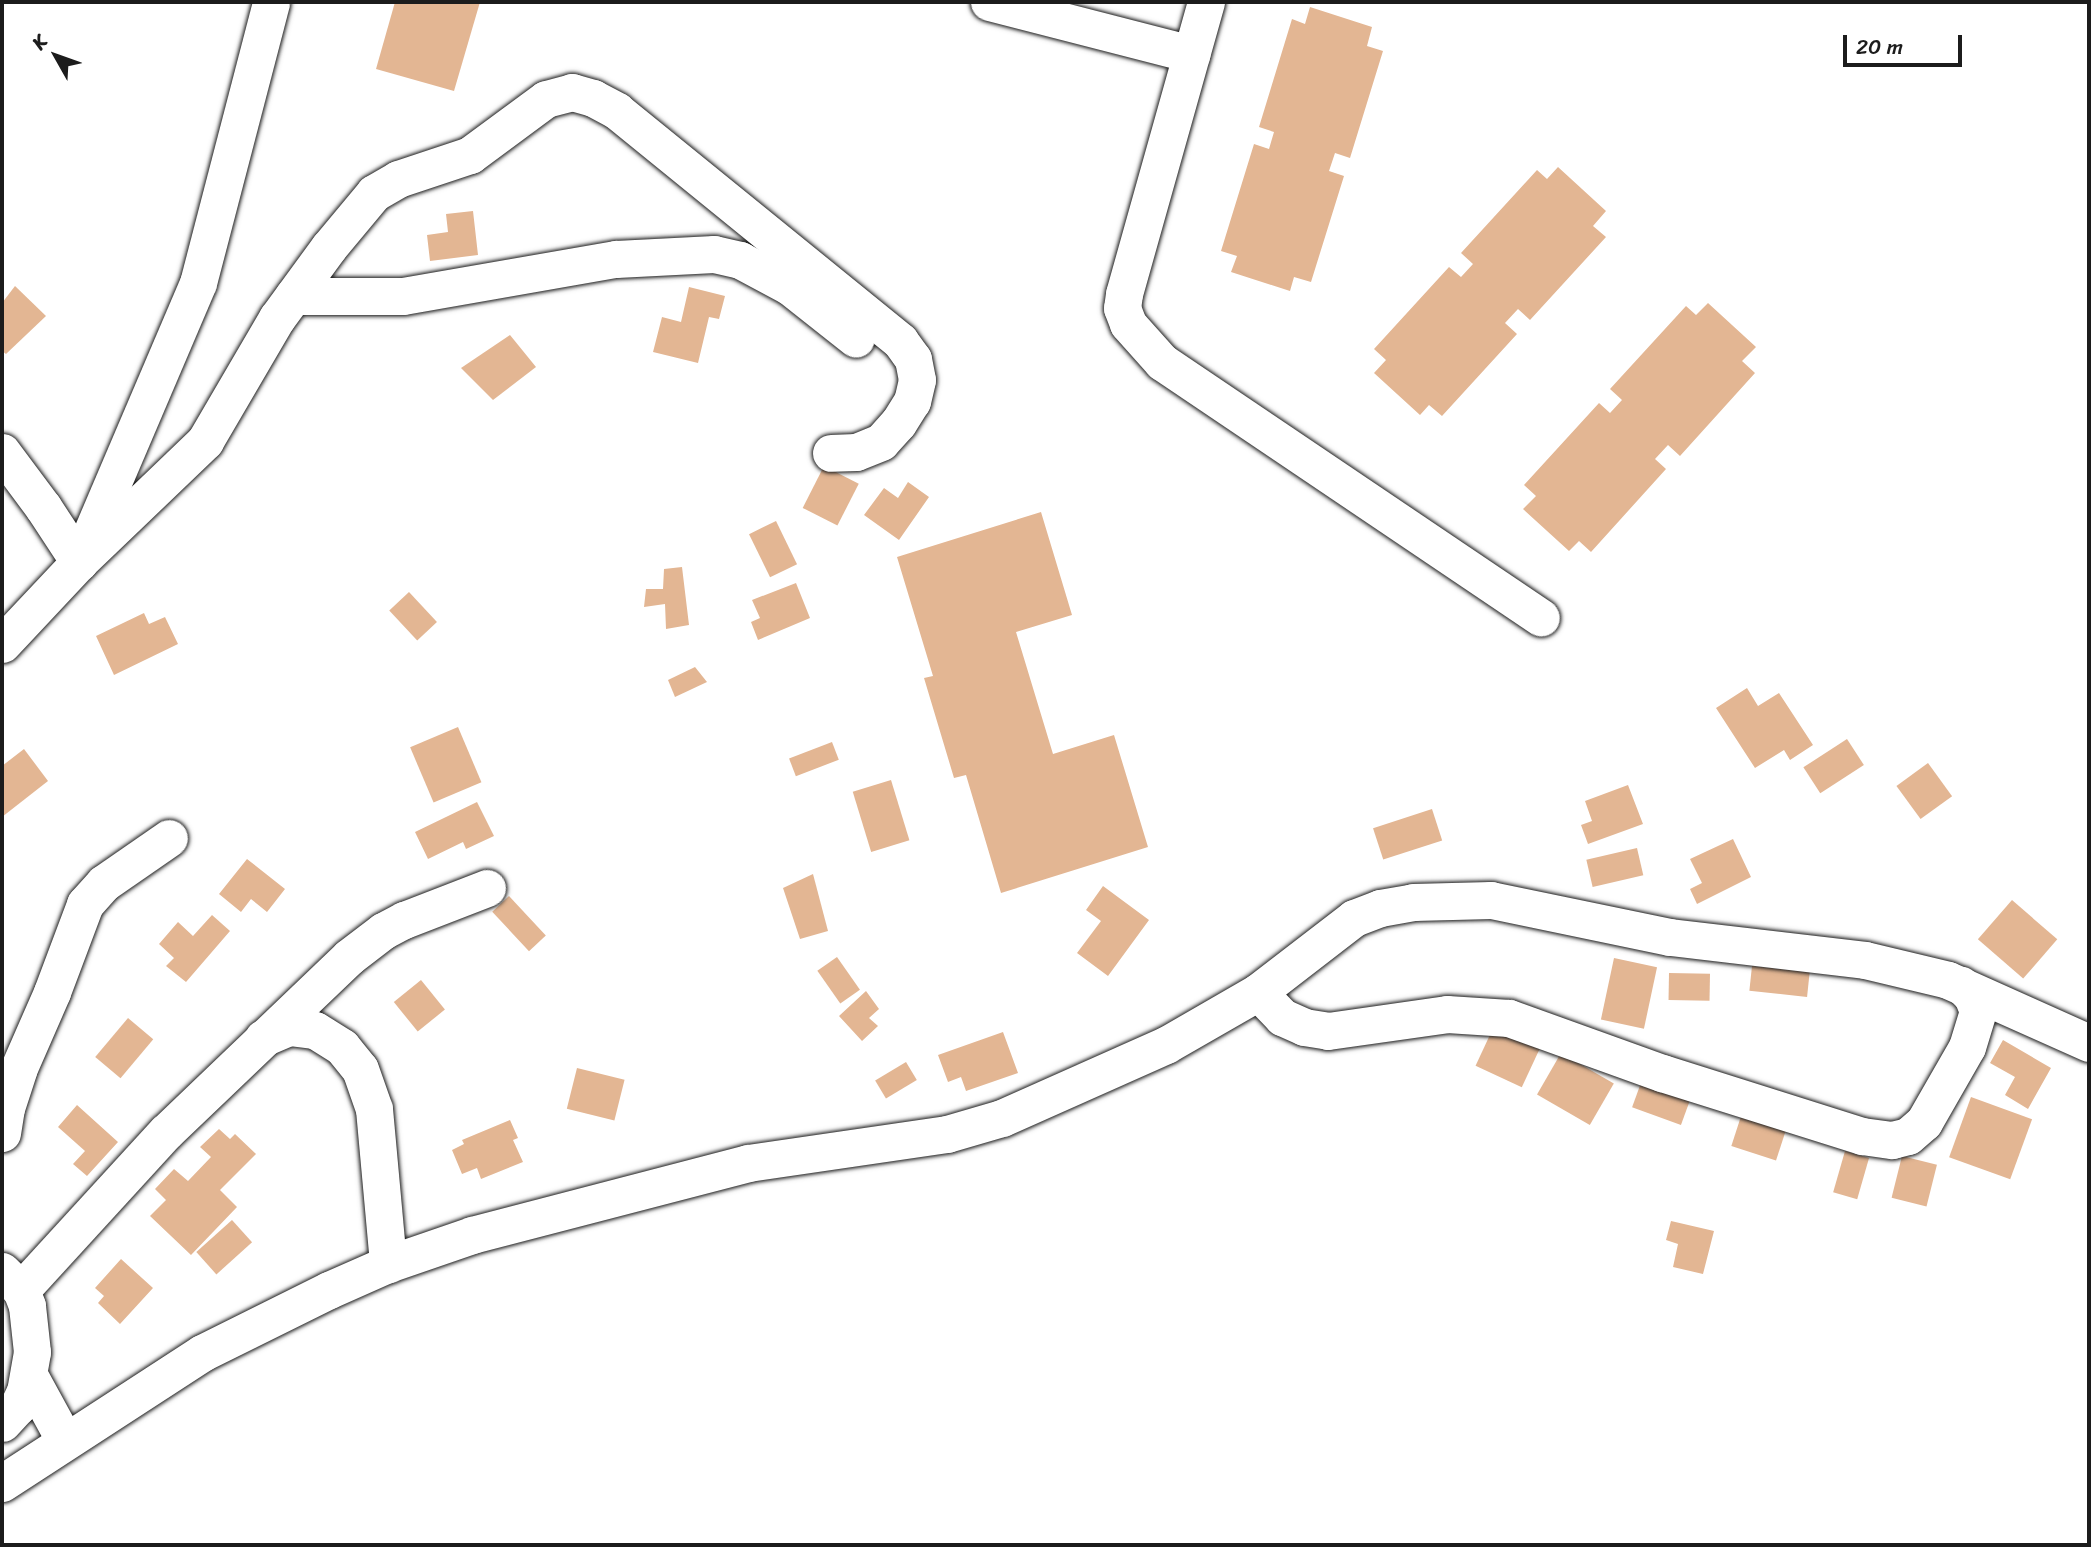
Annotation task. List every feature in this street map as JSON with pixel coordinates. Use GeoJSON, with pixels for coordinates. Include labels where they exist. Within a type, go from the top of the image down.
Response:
{"type":"FeatureCollection","features":[{"type":"Feature","properties":{"kind":"street"},"geometry":{"type":"LineString","coordinates":[[79,562],[198,283],[271,2]]}},
{"type":"Feature","properties":{"kind":"street"},"geometry":{"type":"LineString","coordinates":[[989,2],[1191,54]]}},
{"type":"Feature","properties":{"kind":"street"},"geometry":{"type":"LineString","coordinates":[[1206,2],[1124,295],[1122,308],[1128,324],[1162,362],[1541,618]]}},
{"type":"Feature","properties":{"kind":"street"},"geometry":{"type":"LineString","coordinates":[[2,644],[79,562],[205,440],[293,296],[345,226],[384,185],[470,155],[546,99],[572,92],[583,94],[617,111],[900,341],[914,359],[917,380],[912,401],[898,424],[881,442],[856,452],[831,453]]}},
{"type":"Feature","properties":{"kind":"street"},"geometry":{"type":"LineString","coordinates":[[293,296],[403,296],[616,259],[714,254],[740,260],[789,286],[856,339]]}},
{"type":"Feature","properties":{"kind":"street"},"geometry":{"type":"LineString","coordinates":[[2,452],[79,562]]}},
{"type":"Feature","properties":{"kind":"street"},"geometry":{"type":"LineString","coordinates":[[2,1133],[6,1108],[18,1070],[52,992],[85,904],[104,883],[169,838]]}},
{"type":"Feature","properties":{"kind":"street"},"geometry":{"type":"LineString","coordinates":[[2,1423],[18,1406],[29,1375],[32,1331],[11,1281],[327,976],[383,931],[487,888]]}},
{"type":"Feature","properties":{"kind":"street"},"geometry":{"type":"LineString","coordinates":[[2,1483],[202,1353],[328,1290],[388,1264],[484,1232],[748,1163],[934,1137],[1002,1118],[1166,1045],[1258,992],[1345,924],[1363,914],[1413,902],[1478,899],[1505,902],[1670,937],[1865,960],[1925,973],[1961,985],[2089,1043]]}},
{"type":"Feature","properties":{"kind":"street"},"geometry":{"type":"LineString","coordinates":[[327,976],[318,989],[313,1004],[318,1024],[352,1058],[370,1095],[381,1177],[388,1264]]}},
{"type":"Feature","properties":{"kind":"street"},"geometry":{"type":"LineString","coordinates":[[1961,985],[1976,1002],[1978,1019],[1975,1030]]}},
{"type":"Feature","properties":{"kind":"street"},"geometry":{"type":"LineString","coordinates":[[1258,992],[1282,1017],[1304,1027],[1328,1031],[1447,1014],[1509,1018],[1662,1073],[1861,1136],[1892,1140],[1908,1136],[1924,1122],[1982,1019],[1997,1009],[2015,1009]]}},
{"type":"Feature","properties":{"kind":"street"},"geometry":{"type":"LineString","coordinates":[[253,1045],[289,1027],[307,1027],[327,1035]]}},
{"type":"Feature","properties":{"kind":"street"},"geometry":{"type":"LineString","coordinates":[[29,1375],[65,1441]]}},
{"type":"Feature","properties":{"kind":"building"},"geometry":{"type":"Polygon","coordinates":[[[395,2],[480,2],[454,91],[376,69],[395,2]]]}},
{"type":"Feature","properties":{"kind":"building"},"geometry":{"type":"Polygon","coordinates":[[[1310,7],[1372,27],[1367,46],[1383,51],[1350,158],[1335,153],[1329,171],[1344,176],[1311,282],[1294,277],[1290,291],[1231,272],[1237,256],[1221,251],[1254,144],[1269,149],[1274,132],[1259,127],[1292,19],[1305,24],[1310,7]]]}},
{"type":"Feature","properties":{"kind":"building"},"geometry":{"type":"Polygon","coordinates":[[[1558,167],[1606,211],[1593,226],[1606,237],[1530,320],[1518,309],[1505,323],[1517,334],[1442,416],[1429,405],[1420,415],[1374,373],[1386,360],[1374,349],[1449,267],[1461,277],[1473,264],[1461,253],[1537,170],[1547,179],[1558,167]]]}},
{"type":"Feature","properties":{"kind":"building"},"geometry":{"type":"Polygon","coordinates":[[[473,211],[478,255],[430,261],[427,235],[448,232],[446,214],[473,211]]]}},
{"type":"Feature","properties":{"kind":"building"},"geometry":{"type":"Polygon","coordinates":[[[15,286],[46,316],[6,354],[2,351],[2,303],[15,286]]]}},
{"type":"Feature","properties":{"kind":"building"},"geometry":{"type":"Polygon","coordinates":[[[689,287],[725,296],[719,319],[709,317],[698,363],[653,352],[662,317],[681,322],[689,287]]]}},
{"type":"Feature","properties":{"kind":"building"},"geometry":{"type":"Polygon","coordinates":[[[1708,303],[1756,347],[1742,361],[1755,373],[1680,456],[1668,445],[1655,459],[1666,469],[1591,552],[1579,541],[1569,551],[1523,509],[1536,496],[1524,485],[1599,403],[1610,413],[1622,400],[1610,389],[1686,306],[1696,315],[1708,303]]]}},
{"type":"Feature","properties":{"kind":"building"},"geometry":{"type":"Polygon","coordinates":[[[510,335],[536,367],[493,400],[461,368],[510,335]]]}},
{"type":"Feature","properties":{"kind":"building"},"geometry":{"type":"Polygon","coordinates":[[[824,466],[859,484],[837,526],[803,508],[824,466]]]}},
{"type":"Feature","properties":{"kind":"building"},"geometry":{"type":"Polygon","coordinates":[[[908,482],[929,497],[899,540],[864,515],[884,488],[898,498],[908,482]]]}},
{"type":"Feature","properties":{"kind":"building"},"geometry":{"type":"Polygon","coordinates":[[[1041,512],[1072,615],[1016,632],[1053,754],[1114,735],[1148,847],[1001,893],[966,775],[954,778],[924,678],[933,676],[897,557],[1041,512]]]}},
{"type":"Feature","properties":{"kind":"building"},"geometry":{"type":"Polygon","coordinates":[[[776,521],[797,564],[770,577],[749,534],[776,521]]]}},
{"type":"Feature","properties":{"kind":"building"},"geometry":{"type":"Polygon","coordinates":[[[682,567],[689,625],[666,629],[665,604],[644,607],[646,589],[663,589],[664,569],[682,567]]]}},
{"type":"Feature","properties":{"kind":"building"},"geometry":{"type":"Polygon","coordinates":[[[796,583],[810,618],[758,640],[751,622],[760,618],[752,600],[796,583]]]}},
{"type":"Feature","properties":{"kind":"building"},"geometry":{"type":"Polygon","coordinates":[[[409,592],[437,622],[417,640],[389,610],[409,592]]]}},
{"type":"Feature","properties":{"kind":"building"},"geometry":{"type":"Polygon","coordinates":[[[144,613],[149,624],[165,617],[178,644],[114,675],[96,636],[144,613]]]}},
{"type":"Feature","properties":{"kind":"building"},"geometry":{"type":"Polygon","coordinates":[[[695,667],[707,682],[675,697],[668,680],[695,667]]]}},
{"type":"Feature","properties":{"kind":"building"},"geometry":{"type":"Polygon","coordinates":[[[1747,688],[1758,706],[1779,693],[1813,745],[1790,760],[1784,750],[1755,768],[1716,708],[1747,688]]]}},
{"type":"Feature","properties":{"kind":"building"},"geometry":{"type":"Polygon","coordinates":[[[458,727],[481,782],[434,803],[410,747],[458,727]]]}},
{"type":"Feature","properties":{"kind":"building"},"geometry":{"type":"Polygon","coordinates":[[[1847,739],[1864,765],[1820,793],[1803,767],[1847,739]]]}},
{"type":"Feature","properties":{"kind":"building"},"geometry":{"type":"Polygon","coordinates":[[[832,742],[839,760],[796,776],[789,758],[832,742]]]}},
{"type":"Feature","properties":{"kind":"building"},"geometry":{"type":"Polygon","coordinates":[[[24,749],[48,781],[2,817],[2,766],[24,749]]]}},
{"type":"Feature","properties":{"kind":"building"},"geometry":{"type":"Polygon","coordinates":[[[1928,763],[1952,796],[1921,819],[1896,786],[1928,763]]]}},
{"type":"Feature","properties":{"kind":"building"},"geometry":{"type":"Polygon","coordinates":[[[891,780],[909,840],[871,852],[853,792],[891,780]]]}},
{"type":"Feature","properties":{"kind":"building"},"geometry":{"type":"Polygon","coordinates":[[[1628,785],[1643,824],[1588,844],[1581,825],[1592,821],[1585,801],[1628,785]]]}},
{"type":"Feature","properties":{"kind":"building"},"geometry":{"type":"Polygon","coordinates":[[[477,802],[494,836],[466,849],[463,842],[428,859],[415,832],[477,802]]]}},
{"type":"Feature","properties":{"kind":"building"},"geometry":{"type":"Polygon","coordinates":[[[1432,809],[1442,840],[1383,860],[1373,828],[1432,809]]]}},
{"type":"Feature","properties":{"kind":"building"},"geometry":{"type":"Polygon","coordinates":[[[1733,839],[1751,877],[1697,904],[1690,889],[1702,883],[1690,859],[1733,839]]]}},
{"type":"Feature","properties":{"kind":"building"},"geometry":{"type":"Polygon","coordinates":[[[1637,848],[1643,875],[1593,887],[1586,860],[1637,848]]]}},
{"type":"Feature","properties":{"kind":"building"},"geometry":{"type":"Polygon","coordinates":[[[247,859],[285,889],[267,912],[251,899],[241,912],[219,894],[247,859]]]}},
{"type":"Feature","properties":{"kind":"building"},"geometry":{"type":"Polygon","coordinates":[[[813,874],[828,931],[800,939],[783,888],[813,874]]]}},
{"type":"Feature","properties":{"kind":"building"},"geometry":{"type":"Polygon","coordinates":[[[1103,886],[1149,920],[1108,976],[1077,953],[1101,921],[1086,910],[1103,886]]]}},
{"type":"Feature","properties":{"kind":"building"},"geometry":{"type":"Polygon","coordinates":[[[509,896],[546,935],[529,951],[492,912],[509,896]]]}},
{"type":"Feature","properties":{"kind":"building"},"geometry":{"type":"Polygon","coordinates":[[[2012,900],[2057,939],[2023,979],[1978,939],[2012,900]]]}},
{"type":"Feature","properties":{"kind":"building"},"geometry":{"type":"Polygon","coordinates":[[[212,915],[230,931],[186,982],[166,966],[174,958],[159,944],[178,922],[193,936],[212,915]]]}},
{"type":"Feature","properties":{"kind":"building"},"geometry":{"type":"Polygon","coordinates":[[[837,957],[860,990],[840,1004],[817,971],[837,957]]]}},
{"type":"Feature","properties":{"kind":"building"},"geometry":{"type":"Polygon","coordinates":[[[1614,958],[1657,967],[1644,1029],[1601,1020],[1614,958]]]}},
{"type":"Feature","properties":{"kind":"building"},"geometry":{"type":"Polygon","coordinates":[[[1752,966],[1810,972],[1807,997],[1749,991],[1752,966]]]}},
{"type":"Feature","properties":{"kind":"building"},"geometry":{"type":"Polygon","coordinates":[[[1669,973],[1710,974],[1710,1001],[1669,1000],[1669,973]]]}},
{"type":"Feature","properties":{"kind":"building"},"geometry":{"type":"Polygon","coordinates":[[[421,980],[445,1010],[418,1032],[394,1002],[421,980]]]}},
{"type":"Feature","properties":{"kind":"building"},"geometry":{"type":"Polygon","coordinates":[[[866,991],[879,1009],[869,1018],[878,1026],[862,1041],[839,1016],[866,991]]]}},
{"type":"Feature","properties":{"kind":"building"},"geometry":{"type":"Polygon","coordinates":[[[128,1018],[153,1039],[120,1078],[95,1057],[128,1018]]]}},
{"type":"Feature","properties":{"kind":"building"},"geometry":{"type":"Polygon","coordinates":[[[1495,1024],[1541,1046],[1522,1087],[1476,1066],[1495,1024]]]}},
{"type":"Feature","properties":{"kind":"building"},"geometry":{"type":"Polygon","coordinates":[[[1003,1032],[1018,1073],[966,1091],[961,1077],[948,1082],[938,1055],[1003,1032]]]}},
{"type":"Feature","properties":{"kind":"building"},"geometry":{"type":"Polygon","coordinates":[[[2003,1040],[2051,1068],[2028,1109],[2005,1095],[2015,1077],[1990,1063],[2003,1040]]]}},
{"type":"Feature","properties":{"kind":"building"},"geometry":{"type":"Polygon","coordinates":[[[1561,1053],[1614,1084],[1590,1125],[1537,1095],[1561,1053]]]}},
{"type":"Feature","properties":{"kind":"building"},"geometry":{"type":"Polygon","coordinates":[[[906,1062],[917,1080],[886,1099],[875,1081],[906,1062]]]}},
{"type":"Feature","properties":{"kind":"building"},"geometry":{"type":"Polygon","coordinates":[[[577,1068],[625,1080],[614,1121],[567,1109],[577,1068]]]}},
{"type":"Feature","properties":{"kind":"building"},"geometry":{"type":"Polygon","coordinates":[[[1642,1080],[1691,1098],[1681,1125],[1632,1107],[1642,1080]]]}},
{"type":"Feature","properties":{"kind":"building"},"geometry":{"type":"Polygon","coordinates":[[[1971,1097],[2032,1119],[2010,1179],[1949,1157],[1971,1097]]]}},
{"type":"Feature","properties":{"kind":"building"},"geometry":{"type":"Polygon","coordinates":[[[77,1105],[118,1142],[87,1176],[73,1164],[85,1151],[58,1127],[77,1105]]]}},
{"type":"Feature","properties":{"kind":"building"},"geometry":{"type":"Polygon","coordinates":[[[1744,1107],[1789,1122],[1776,1161],[1731,1146],[1744,1107]]]}},
{"type":"Feature","properties":{"kind":"building"},"geometry":{"type":"Polygon","coordinates":[[[510,1120],[518,1138],[513,1140],[523,1162],[481,1179],[477,1168],[462,1174],[452,1150],[464,1144],[462,1140],[510,1120]]]}},
{"type":"Feature","properties":{"kind":"building"},"geometry":{"type":"Polygon","coordinates":[[[219,1129],[230,1139],[235,1134],[256,1154],[220,1190],[237,1207],[191,1255],[150,1216],[166,1200],[155,1189],[174,1169],[188,1181],[211,1157],[200,1147],[219,1129]]]}},
{"type":"Feature","properties":{"kind":"building"},"geometry":{"type":"Polygon","coordinates":[[[1845,1151],[1869,1158],[1857,1199],[1833,1192],[1845,1151]]]}},
{"type":"Feature","properties":{"kind":"building"},"geometry":{"type":"Polygon","coordinates":[[[1902,1156],[1937,1165],[1927,1206],[1892,1198],[1902,1156]]]}},
{"type":"Feature","properties":{"kind":"building"},"geometry":{"type":"Polygon","coordinates":[[[232,1220],[252,1242],[216,1274],[196,1252],[232,1220]]]}},
{"type":"Feature","properties":{"kind":"building"},"geometry":{"type":"Polygon","coordinates":[[[1671,1221],[1714,1231],[1703,1274],[1673,1267],[1678,1244],[1666,1240],[1671,1221]]]}},
{"type":"Feature","properties":{"kind":"building"},"geometry":{"type":"Polygon","coordinates":[[[121,1259],[153,1288],[120,1324],[98,1303],[104,1296],[95,1288],[121,1259]]]}}]}
